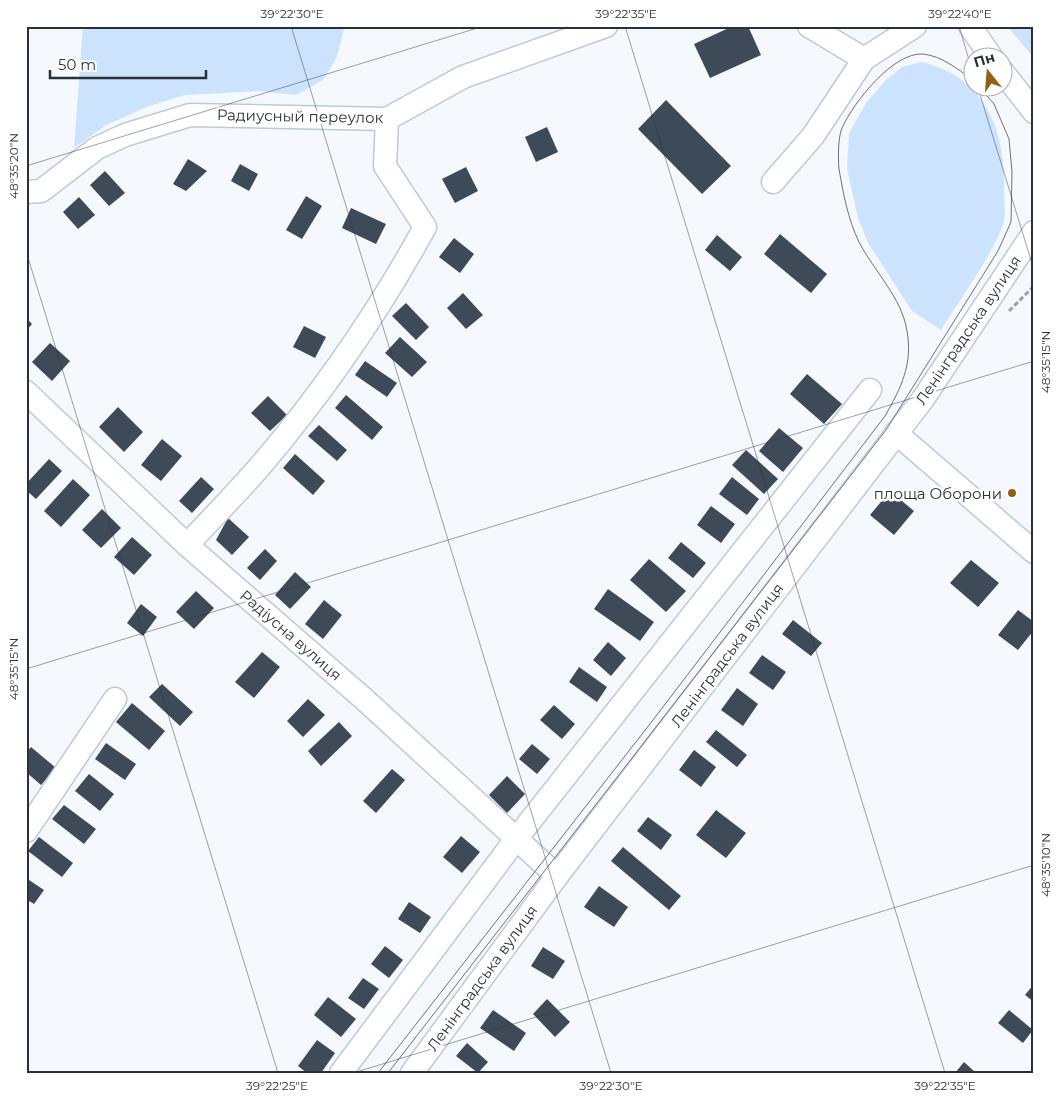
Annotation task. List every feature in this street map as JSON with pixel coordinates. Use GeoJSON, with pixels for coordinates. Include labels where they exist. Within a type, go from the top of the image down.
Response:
{"type":"FeatureCollection","features":[{"type":"Feature","properties":{"kind":"street","name":"Радиусный переулок"},"geometry":{"type":"LineString","coordinates":[[26,192],[42,192],[97,148],[125,135],[190,115],[387,119],[463,77],[606,26]]}},
{"type":"Feature","properties":{"kind":"street"},"geometry":{"type":"LineString","coordinates":[[809,26],[864,60]]}},
{"type":"Feature","properties":{"kind":"street"},"geometry":{"type":"LineString","coordinates":[[773,182],[813,136],[864,60],[915,26]]}},
{"type":"Feature","properties":{"kind":"street"},"geometry":{"type":"LineString","coordinates":[[970,26],[985,48]]}},
{"type":"Feature","properties":{"kind":"street"},"geometry":{"type":"LineString","coordinates":[[1012,84],[1034,112]]}},
{"type":"Feature","properties":{"kind":"street"},"geometry":{"type":"LineString","coordinates":[[187,544],[262,464],[328,380],[394,283],[425,227],[384,166],[387,119]]}},
{"type":"Feature","properties":{"kind":"street","name":"Ленінградська вулиця"},"geometry":{"type":"LineString","coordinates":[[412,1073],[558,876],[923,399],[1034,232]]}},
{"type":"Feature","properties":{"kind":"street"},"geometry":{"type":"LineString","coordinates":[[341,1073],[516,839],[870,390]]}},
{"type":"Feature","properties":{"kind":"street","name":"Радіусна вулиця"},"geometry":{"type":"LineString","coordinates":[[26,392],[187,544],[364,699],[558,876]]}},
{"type":"Feature","properties":{"kind":"street"},"geometry":{"type":"LineString","coordinates":[[896,433],[1034,552]]}},
{"type":"Feature","properties":{"kind":"street"},"geometry":{"type":"LineString","coordinates":[[26,831],[115,699]]}},
{"type":"Feature","properties":{"kind":"shaded area"},"geometry":{"type":"Polygon","coordinates":[[[83,26],[345,26],[336,59],[323,80],[296,95],[259,91],[185,95],[149,106],[106,125],[74,148],[83,26]]]}},
{"type":"Feature","properties":{"kind":"shaded area"},"geometry":{"type":"Polygon","coordinates":[[[1007,26],[1034,26],[1034,58],[1007,26]]]}},
{"type":"Feature","properties":{"kind":"shaded area"},"geometry":{"type":"Polygon","coordinates":[[[921,62],[943,69],[961,79],[962,98],[979,98],[987,108],[1001,146],[1004,168],[1004,220],[986,260],[941,330],[912,311],[868,243],[858,218],[847,169],[849,133],[866,103],[886,80],[902,67],[921,62]]]}},
{"type":"Feature","properties":{"kind":"building"},"geometry":{"type":"Polygon","coordinates":[[[733,26],[748,26],[761,55],[710,78],[694,44],[733,26]]]}},
{"type":"Feature","properties":{"kind":"building"},"geometry":{"type":"Polygon","coordinates":[[[666,100],[731,166],[702,194],[638,129],[666,100]]]}},
{"type":"Feature","properties":{"kind":"building"},"geometry":{"type":"Polygon","coordinates":[[[547,127],[558,152],[536,162],[525,137],[547,127]]]}},
{"type":"Feature","properties":{"kind":"building"},"geometry":{"type":"Polygon","coordinates":[[[188,159],[207,171],[186,191],[173,184],[188,159]]]}},
{"type":"Feature","properties":{"kind":"building"},"geometry":{"type":"Polygon","coordinates":[[[240,164],[258,174],[249,191],[231,181],[240,164]]]}},
{"type":"Feature","properties":{"kind":"building"},"geometry":{"type":"Polygon","coordinates":[[[466,167],[478,191],[455,203],[442,179],[466,167]]]}},
{"type":"Feature","properties":{"kind":"building"},"geometry":{"type":"Polygon","coordinates":[[[105,171],[125,193],[109,206],[90,185],[105,171]]]}},
{"type":"Feature","properties":{"kind":"building"},"geometry":{"type":"Polygon","coordinates":[[[306,196],[322,206],[302,239],[286,230],[306,196]]]}},
{"type":"Feature","properties":{"kind":"building"},"geometry":{"type":"Polygon","coordinates":[[[79,197],[95,215],[78,229],[63,212],[79,197]]]}},
{"type":"Feature","properties":{"kind":"building"},"geometry":{"type":"Polygon","coordinates":[[[351,208],[386,224],[376,244],[342,228],[351,208]]]}},
{"type":"Feature","properties":{"kind":"building"},"geometry":{"type":"Polygon","coordinates":[[[780,234],[827,274],[811,293],[764,254],[780,234]]]}},
{"type":"Feature","properties":{"kind":"building"},"geometry":{"type":"Polygon","coordinates":[[[717,235],[742,257],[730,271],[705,250],[717,235]]]}},
{"type":"Feature","properties":{"kind":"building"},"geometry":{"type":"Polygon","coordinates":[[[454,238],[474,254],[460,273],[439,257],[454,238]]]}},
{"type":"Feature","properties":{"kind":"building"},"geometry":{"type":"Polygon","coordinates":[[[463,293],[483,315],[466,329],[447,308],[463,293]]]}},
{"type":"Feature","properties":{"kind":"building"},"geometry":{"type":"Polygon","coordinates":[[[406,303],[429,327],[416,340],[392,316],[406,303]]]}},
{"type":"Feature","properties":{"kind":"building"},"geometry":{"type":"Polygon","coordinates":[[[26,318],[32,324],[26,331],[26,318]]]}},
{"type":"Feature","properties":{"kind":"building"},"geometry":{"type":"Polygon","coordinates":[[[304,326],[326,337],[315,358],[293,347],[304,326]]]}},
{"type":"Feature","properties":{"kind":"building"},"geometry":{"type":"Polygon","coordinates":[[[400,337],[427,362],[412,377],[385,353],[400,337]]]}},
{"type":"Feature","properties":{"kind":"building"},"geometry":{"type":"Polygon","coordinates":[[[50,343],[70,361],[52,381],[32,362],[50,343]]]}},
{"type":"Feature","properties":{"kind":"building"},"geometry":{"type":"Polygon","coordinates":[[[365,361],[397,383],[387,397],[355,375],[365,361]]]}},
{"type":"Feature","properties":{"kind":"building"},"geometry":{"type":"Polygon","coordinates":[[[807,374],[842,404],[824,424],[790,394],[807,374]]]}},
{"type":"Feature","properties":{"kind":"building"},"geometry":{"type":"Polygon","coordinates":[[[346,395],[383,427],[372,440],[335,408],[346,395]]]}},
{"type":"Feature","properties":{"kind":"building"},"geometry":{"type":"Polygon","coordinates":[[[268,396],[287,415],[270,431],[251,413],[268,396]]]}},
{"type":"Feature","properties":{"kind":"building"},"geometry":{"type":"Polygon","coordinates":[[[118,407],[143,432],[124,452],[99,427],[118,407]]]}},
{"type":"Feature","properties":{"kind":"building"},"geometry":{"type":"Polygon","coordinates":[[[319,425],[347,450],[337,461],[308,436],[319,425]]]}},
{"type":"Feature","properties":{"kind":"building"},"geometry":{"type":"Polygon","coordinates":[[[779,428],[803,448],[783,472],[759,451],[779,428]]]}},
{"type":"Feature","properties":{"kind":"building"},"geometry":{"type":"Polygon","coordinates":[[[162,439],[182,456],[161,481],[141,465],[162,439]]]}},
{"type":"Feature","properties":{"kind":"building"},"geometry":{"type":"Polygon","coordinates":[[[746,450],[778,479],[764,494],[732,465],[746,450]]]}},
{"type":"Feature","properties":{"kind":"building"},"geometry":{"type":"Polygon","coordinates":[[[295,454],[325,481],[313,495],[283,468],[295,454]]]}},
{"type":"Feature","properties":{"kind":"building"},"geometry":{"type":"Polygon","coordinates":[[[49,459],[62,471],[36,499],[26,490],[26,484],[49,459]]]}},
{"type":"Feature","properties":{"kind":"building"},"geometry":{"type":"Polygon","coordinates":[[[201,477],[214,489],[192,513],[179,501],[201,477]]]}},
{"type":"Feature","properties":{"kind":"building"},"geometry":{"type":"Polygon","coordinates":[[[732,477],[759,499],[747,515],[719,494],[732,477]]]}},
{"type":"Feature","properties":{"kind":"building"},"geometry":{"type":"Polygon","coordinates":[[[73,479],[90,495],[61,527],[44,511],[73,479]]]}},
{"type":"Feature","properties":{"kind":"building"},"geometry":{"type":"Polygon","coordinates":[[[890,491],[914,511],[894,535],[870,515],[890,491]]]}},
{"type":"Feature","properties":{"kind":"building"},"geometry":{"type":"Polygon","coordinates":[[[711,506],[735,524],[721,543],[697,525],[711,506]]]}},
{"type":"Feature","properties":{"kind":"building"},"geometry":{"type":"Polygon","coordinates":[[[102,509],[121,528],[101,548],[82,530],[102,509]]]}},
{"type":"Feature","properties":{"kind":"building"},"geometry":{"type":"Polygon","coordinates":[[[228,518],[249,537],[232,555],[216,540],[228,518]]]}},
{"type":"Feature","properties":{"kind":"building"},"geometry":{"type":"Polygon","coordinates":[[[132,537],[152,555],[134,575],[114,557],[132,537]]]}},
{"type":"Feature","properties":{"kind":"building"},"geometry":{"type":"Polygon","coordinates":[[[681,542],[706,563],[693,578],[668,558],[681,542]]]}},
{"type":"Feature","properties":{"kind":"building"},"geometry":{"type":"Polygon","coordinates":[[[265,549],[277,561],[260,580],[247,568],[265,549]]]}},
{"type":"Feature","properties":{"kind":"building"},"geometry":{"type":"Polygon","coordinates":[[[649,559],[686,591],[666,612],[630,580],[649,559]]]}},
{"type":"Feature","properties":{"kind":"building"},"geometry":{"type":"Polygon","coordinates":[[[971,560],[999,583],[978,607],[950,583],[971,560]]]}},
{"type":"Feature","properties":{"kind":"building"},"geometry":{"type":"Polygon","coordinates":[[[295,572],[311,587],[290,609],[275,595],[295,572]]]}},
{"type":"Feature","properties":{"kind":"building"},"geometry":{"type":"Polygon","coordinates":[[[608,589],[654,622],[640,641],[594,609],[608,589]]]}},
{"type":"Feature","properties":{"kind":"building"},"geometry":{"type":"Polygon","coordinates":[[[196,591],[214,608],[194,629],[176,612],[196,591]]]}},
{"type":"Feature","properties":{"kind":"building"},"geometry":{"type":"Polygon","coordinates":[[[324,600],[342,615],[323,639],[305,624],[324,600]]]}},
{"type":"Feature","properties":{"kind":"building"},"geometry":{"type":"Polygon","coordinates":[[[141,604],[157,617],[143,636],[127,623],[141,604]]]}},
{"type":"Feature","properties":{"kind":"building"},"geometry":{"type":"Polygon","coordinates":[[[1018,610],[1034,622],[1034,630],[1018,650],[998,635],[1018,610]]]}},
{"type":"Feature","properties":{"kind":"building"},"geometry":{"type":"Polygon","coordinates":[[[793,620],[822,643],[811,656],[782,634],[793,620]]]}},
{"type":"Feature","properties":{"kind":"building"},"geometry":{"type":"Polygon","coordinates":[[[608,642],[626,658],[611,676],[593,660],[608,642]]]}},
{"type":"Feature","properties":{"kind":"building"},"geometry":{"type":"Polygon","coordinates":[[[262,652],[280,667],[254,698],[235,682],[262,652]]]}},
{"type":"Feature","properties":{"kind":"building"},"geometry":{"type":"Polygon","coordinates":[[[762,655],[786,672],[773,690],[749,673],[762,655]]]}},
{"type":"Feature","properties":{"kind":"building"},"geometry":{"type":"Polygon","coordinates":[[[579,667],[607,687],[597,702],[569,682],[579,667]]]}},
{"type":"Feature","properties":{"kind":"building"},"geometry":{"type":"Polygon","coordinates":[[[162,684],[193,712],[180,726],[149,697],[162,684]]]}},
{"type":"Feature","properties":{"kind":"building"},"geometry":{"type":"Polygon","coordinates":[[[737,688],[758,704],[743,726],[721,710],[737,688]]]}},
{"type":"Feature","properties":{"kind":"building"},"geometry":{"type":"Polygon","coordinates":[[[308,699],[325,715],[303,737],[287,721],[308,699]]]}},
{"type":"Feature","properties":{"kind":"building"},"geometry":{"type":"Polygon","coordinates":[[[132,703],[165,731],[149,750],[116,722],[132,703]]]}},
{"type":"Feature","properties":{"kind":"building"},"geometry":{"type":"Polygon","coordinates":[[[554,705],[575,724],[562,739],[540,720],[554,705]]]}},
{"type":"Feature","properties":{"kind":"building"},"geometry":{"type":"Polygon","coordinates":[[[339,722],[352,736],[321,766],[308,751],[339,722]]]}},
{"type":"Feature","properties":{"kind":"building"},"geometry":{"type":"Polygon","coordinates":[[[716,730],[747,755],[737,767],[706,742],[716,730]]]}},
{"type":"Feature","properties":{"kind":"building"},"geometry":{"type":"Polygon","coordinates":[[[106,743],[136,764],[125,780],[95,759],[106,743]]]}},
{"type":"Feature","properties":{"kind":"building"},"geometry":{"type":"Polygon","coordinates":[[[532,744],[550,759],[537,774],[519,759],[532,744]]]}},
{"type":"Feature","properties":{"kind":"building"},"geometry":{"type":"Polygon","coordinates":[[[31,747],[56,768],[41,785],[26,772],[26,753],[31,747]]]}},
{"type":"Feature","properties":{"kind":"building"},"geometry":{"type":"Polygon","coordinates":[[[694,750],[716,767],[701,787],[679,770],[694,750]]]}},
{"type":"Feature","properties":{"kind":"building"},"geometry":{"type":"Polygon","coordinates":[[[392,769],[405,780],[376,813],[363,801],[392,769]]]}},
{"type":"Feature","properties":{"kind":"building"},"geometry":{"type":"Polygon","coordinates":[[[89,774],[114,794],[100,811],[75,791],[89,774]]]}},
{"type":"Feature","properties":{"kind":"building"},"geometry":{"type":"Polygon","coordinates":[[[507,776],[525,794],[507,813],[489,795],[507,776]]]}},
{"type":"Feature","properties":{"kind":"building"},"geometry":{"type":"Polygon","coordinates":[[[64,805],[96,829],[84,844],[52,819],[64,805]]]}},
{"type":"Feature","properties":{"kind":"building"},"geometry":{"type":"Polygon","coordinates":[[[716,810],[746,833],[726,858],[696,835],[716,810]]]}},
{"type":"Feature","properties":{"kind":"building"},"geometry":{"type":"Polygon","coordinates":[[[648,817],[672,835],[661,850],[637,831],[648,817]]]}},
{"type":"Feature","properties":{"kind":"building"},"geometry":{"type":"Polygon","coordinates":[[[461,836],[480,852],[462,873],[443,857],[461,836]]]}},
{"type":"Feature","properties":{"kind":"building"},"geometry":{"type":"Polygon","coordinates":[[[39,837],[73,863],[62,877],[28,851],[39,837]]]}},
{"type":"Feature","properties":{"kind":"building"},"geometry":{"type":"Polygon","coordinates":[[[623,847],[681,896],[669,910],[611,861],[623,847]]]}},
{"type":"Feature","properties":{"kind":"building"},"geometry":{"type":"Polygon","coordinates":[[[26,878],[44,890],[34,904],[26,899],[26,878]]]}},
{"type":"Feature","properties":{"kind":"building"},"geometry":{"type":"Polygon","coordinates":[[[599,886],[628,907],[614,927],[584,907],[599,886]]]}},
{"type":"Feature","properties":{"kind":"building"},"geometry":{"type":"Polygon","coordinates":[[[409,902],[431,917],[420,933],[398,919],[409,902]]]}},
{"type":"Feature","properties":{"kind":"building"},"geometry":{"type":"Polygon","coordinates":[[[385,946],[403,960],[389,978],[371,964],[385,946]]]}},
{"type":"Feature","properties":{"kind":"building"},"geometry":{"type":"Polygon","coordinates":[[[543,947],[565,961],[553,979],[531,966],[543,947]]]}},
{"type":"Feature","properties":{"kind":"building"},"geometry":{"type":"Polygon","coordinates":[[[363,978],[379,989],[364,1009],[348,998],[363,978]]]}},
{"type":"Feature","properties":{"kind":"building"},"geometry":{"type":"Polygon","coordinates":[[[1034,984],[1034,1002],[1025,995],[1034,984]]]}},
{"type":"Feature","properties":{"kind":"building"},"geometry":{"type":"Polygon","coordinates":[[[328,997],[356,1019],[341,1037],[314,1015],[328,997]]]}},
{"type":"Feature","properties":{"kind":"building"},"geometry":{"type":"Polygon","coordinates":[[[547,999],[570,1022],[555,1037],[533,1014],[547,999]]]}},
{"type":"Feature","properties":{"kind":"building"},"geometry":{"type":"Polygon","coordinates":[[[493,1010],[526,1033],[514,1051],[480,1028],[493,1010]]]}},
{"type":"Feature","properties":{"kind":"building"},"geometry":{"type":"Polygon","coordinates":[[[1009,1010],[1033,1030],[1023,1043],[998,1023],[1009,1010]]]}},
{"type":"Feature","properties":{"kind":"building"},"geometry":{"type":"Polygon","coordinates":[[[317,1040],[335,1053],[321,1073],[307,1073],[298,1066],[317,1040]]]}},
{"type":"Feature","properties":{"kind":"building"},"geometry":{"type":"Polygon","coordinates":[[[467,1043],[488,1062],[478,1073],[456,1056],[467,1043]]]}},
{"type":"Feature","properties":{"kind":"building"},"geometry":{"type":"Polygon","coordinates":[[[964,1062],[976,1073],[955,1073],[964,1062]]]}},
{"type":"Feature","properties":{"kind":"tram line"},"geometry":{"type":"LineString","coordinates":[[378,1073],[653,720],[885,416],[901,386],[907,365],[907,331],[900,307],[865,253],[852,225],[839,169],[841,132],[847,118],[865,93],[875,81],[899,61],[911,56],[930,55],[937,57],[962,72]]}},
{"type":"Feature","properties":{"kind":"tram line"},"geometry":{"type":"LineString","coordinates":[[388,1073],[886,430],[998,251],[1011,222],[1012,172],[1009,139],[994,104],[989,98]]}},
{"type":"Feature","properties":{"kind":"place","name":"площа Оборони"},"geometry":{"type":"Point","coordinates":[1012,493]}}]}
